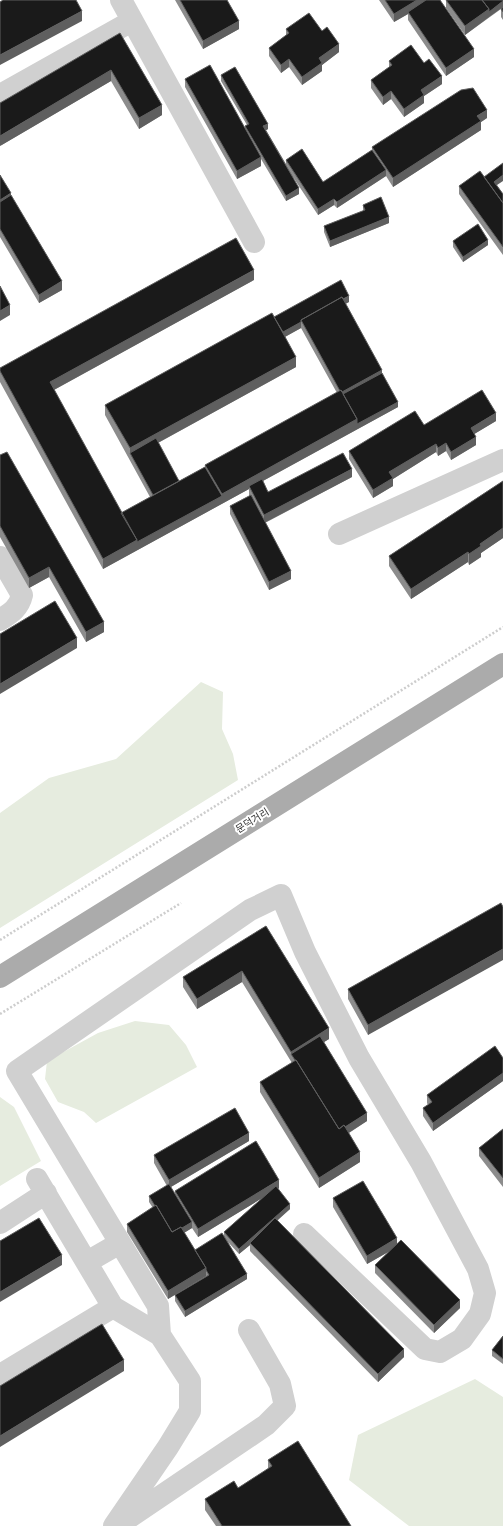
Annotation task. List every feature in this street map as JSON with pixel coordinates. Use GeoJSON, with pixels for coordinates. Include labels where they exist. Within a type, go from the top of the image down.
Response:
{"type":"FeatureCollection","features":[{"type":"Feature","properties":{"kind":"main road","name":"문덕거리"},"geometry":{"type":"LineString","coordinates":[[0,976],[503,664]]}},
{"type":"Feature","properties":{"kind":"street"},"geometry":{"type":"LineString","coordinates":[[121,0],[254,242]]}},
{"type":"Feature","properties":{"kind":"street"},"geometry":{"type":"LineString","coordinates":[[0,95],[132,21]]}},
{"type":"Feature","properties":{"kind":"street"},"geometry":{"type":"LineString","coordinates":[[339,534],[503,460]]}},
{"type":"Feature","properties":{"kind":"street"},"geometry":{"type":"LineString","coordinates":[[0,557],[22,595],[20,604],[11,613],[0,620]]}},
{"type":"Feature","properties":{"kind":"street"},"geometry":{"type":"LineString","coordinates":[[160,1336],[158,1306],[17,1071],[250,910],[281,895],[305,952],[359,1058],[422,1162],[478,1269],[486,1294],[480,1314],[462,1339],[440,1352],[425,1349],[304,1234]]}},
{"type":"Feature","properties":{"kind":"street"},"geometry":{"type":"LineString","coordinates":[[0,1223],[42,1186],[113,1306],[160,1336],[190,1381],[190,1411],[168,1447],[115,1526]]}},
{"type":"Feature","properties":{"kind":"street"},"geometry":{"type":"LineString","coordinates":[[87,1262],[120,1243]]}},
{"type":"Feature","properties":{"kind":"street"},"geometry":{"type":"LineString","coordinates":[[0,1376],[113,1306]]}},
{"type":"Feature","properties":{"kind":"street"},"geometry":{"type":"LineString","coordinates":[[115,1526],[266,1425],[285,1406],[280,1384],[249,1330]]}},
{"type":"Feature","properties":{"kind":"path"},"geometry":{"type":"LineString","coordinates":[[0,940],[503,627]]}},
{"type":"Feature","properties":{"kind":"path"},"geometry":{"type":"LineString","coordinates":[[0,1014],[181,903]]}},
{"type":"Feature","properties":{"kind":"shaded area"},"geometry":{"type":"Polygon","coordinates":[[[201,682],[223,692],[222,729],[233,754],[238,780],[0,928],[0,813],[49,778],[116,759],[201,682]]]}},
{"type":"Feature","properties":{"kind":"shaded area"},"geometry":{"type":"Polygon","coordinates":[[[135,1021],[169,1025],[186,1045],[197,1067],[96,1123],[84,1112],[58,1102],[45,1079],[47,1061],[98,1033],[135,1021]]]}},
{"type":"Feature","properties":{"kind":"shaded area"},"geometry":{"type":"Polygon","coordinates":[[[0,1097],[14,1107],[41,1161],[0,1186],[0,1097]]]}},
{"type":"Feature","properties":{"kind":"shaded area"},"geometry":{"type":"Polygon","coordinates":[[[475,1379],[503,1397],[503,1526],[409,1526],[349,1480],[358,1435],[475,1379]]]}},
{"type":"Feature","properties":{"kind":"building"},"geometry":{"type":"Polygon","coordinates":[[[3,0],[76,0],[82,11],[0,55],[0,2],[3,0]]]}},
{"type":"Feature","properties":{"kind":"building"},"geometry":{"type":"Polygon","coordinates":[[[180,0],[227,0],[239,21],[203,41],[180,0]]]}},
{"type":"Feature","properties":{"kind":"building"},"geometry":{"type":"Polygon","coordinates":[[[385,0],[417,0],[394,14],[385,0]]]}},
{"type":"Feature","properties":{"kind":"building"},"geometry":{"type":"Polygon","coordinates":[[[426,0],[440,0],[474,49],[446,68],[408,12],[426,0]]]}},
{"type":"Feature","properties":{"kind":"building"},"geometry":{"type":"Polygon","coordinates":[[[446,0],[482,0],[489,9],[465,26],[446,0]]]}},
{"type":"Feature","properties":{"kind":"building"},"geometry":{"type":"Polygon","coordinates":[[[482,0],[503,1],[489,12],[489,9],[482,0]]]}},
{"type":"Feature","properties":{"kind":"building"},"geometry":{"type":"Polygon","coordinates":[[[309,13],[322,31],[327,27],[339,44],[319,58],[322,63],[302,77],[289,59],[281,65],[269,48],[289,33],[286,29],[309,13]]]}},
{"type":"Feature","properties":{"kind":"building"},"geometry":{"type":"Polygon","coordinates":[[[120,33],[162,105],[139,118],[111,70],[0,136],[0,103],[120,33]]]}},
{"type":"Feature","properties":{"kind":"building"},"geometry":{"type":"Polygon","coordinates":[[[411,45],[424,63],[429,59],[442,76],[421,90],[424,95],[404,109],[391,91],[383,97],[371,80],[392,65],[389,61],[411,45]]]}},
{"type":"Feature","properties":{"kind":"building"},"geometry":{"type":"Polygon","coordinates":[[[210,65],[261,157],[237,171],[185,79],[210,65]]]}},
{"type":"Feature","properties":{"kind":"building"},"geometry":{"type":"Polygon","coordinates":[[[235,67],[268,124],[263,126],[299,188],[286,196],[245,126],[249,124],[221,75],[235,67]]]}},
{"type":"Feature","properties":{"kind":"building"},"geometry":{"type":"Polygon","coordinates":[[[473,88],[487,110],[477,116],[481,121],[393,178],[372,147],[461,90],[473,88]]]}},
{"type":"Feature","properties":{"kind":"building"},"geometry":{"type":"Polygon","coordinates":[[[302,149],[323,182],[372,150],[386,170],[337,202],[334,199],[318,209],[286,160],[302,149]]]}},
{"type":"Feature","properties":{"kind":"building"},"geometry":{"type":"Polygon","coordinates":[[[503,163],[503,175],[494,182],[503,194],[503,203],[484,177],[503,163]]]}},
{"type":"Feature","properties":{"kind":"building"},"geometry":{"type":"Polygon","coordinates":[[[480,171],[503,203],[503,247],[459,186],[480,171]]]}},
{"type":"Feature","properties":{"kind":"building"},"geometry":{"type":"Polygon","coordinates":[[[0,175],[11,193],[0,200],[0,175]]]}},
{"type":"Feature","properties":{"kind":"building"},"geometry":{"type":"Polygon","coordinates":[[[11,195],[62,281],[39,295],[0,229],[0,202],[11,195]]]}},
{"type":"Feature","properties":{"kind":"building"},"geometry":{"type":"Polygon","coordinates":[[[381,197],[389,217],[330,241],[324,226],[365,210],[363,205],[381,197]]]}},
{"type":"Feature","properties":{"kind":"building"},"geometry":{"type":"Polygon","coordinates":[[[478,224],[488,240],[463,257],[453,241],[478,224]]]}},
{"type":"Feature","properties":{"kind":"building"},"geometry":{"type":"Polygon","coordinates":[[[236,238],[254,270],[50,382],[137,540],[103,559],[0,371],[0,368],[236,238]]]}},
{"type":"Feature","properties":{"kind":"building"},"geometry":{"type":"Polygon","coordinates":[[[341,280],[349,296],[343,299],[342,297],[283,332],[274,317],[341,280]]]}},
{"type":"Feature","properties":{"kind":"building"},"geometry":{"type":"Polygon","coordinates":[[[0,286],[10,305],[0,311],[0,286]]]}},
{"type":"Feature","properties":{"kind":"building"},"geometry":{"type":"Polygon","coordinates":[[[342,297],[382,370],[342,392],[341,390],[340,391],[301,320],[342,297]]]}},
{"type":"Feature","properties":{"kind":"building"},"geometry":{"type":"Polygon","coordinates":[[[272,313],[296,357],[130,448],[105,405],[272,313]]]}},
{"type":"Feature","properties":{"kind":"building"},"geometry":{"type":"Polygon","coordinates":[[[382,373],[398,402],[357,424],[357,419],[343,394],[382,373]]]}},
{"type":"Feature","properties":{"kind":"building"},"geometry":{"type":"Polygon","coordinates":[[[341,390],[357,419],[222,494],[205,465],[341,390]]]}},
{"type":"Feature","properties":{"kind":"building"},"geometry":{"type":"Polygon","coordinates":[[[482,390],[496,413],[471,428],[476,437],[451,452],[446,443],[438,448],[436,444],[389,472],[393,478],[373,490],[349,451],[415,411],[424,425],[482,390]]]}},
{"type":"Feature","properties":{"kind":"building"},"geometry":{"type":"Polygon","coordinates":[[[156,438],[179,481],[153,495],[130,453],[156,438]]]}},
{"type":"Feature","properties":{"kind":"building"},"geometry":{"type":"Polygon","coordinates":[[[7,452],[104,622],[86,632],[49,567],[29,578],[0,526],[0,455],[7,452]]]}},
{"type":"Feature","properties":{"kind":"building"},"geometry":{"type":"Polygon","coordinates":[[[343,453],[352,469],[264,515],[249,486],[262,479],[268,492],[343,453]]]}},
{"type":"Feature","properties":{"kind":"building"},"geometry":{"type":"Polygon","coordinates":[[[205,467],[222,496],[137,542],[121,513],[205,467]]]}},
{"type":"Feature","properties":{"kind":"building"},"geometry":{"type":"Polygon","coordinates":[[[503,481],[503,528],[480,544],[481,546],[469,554],[468,552],[411,589],[389,556],[503,481]]]}},
{"type":"Feature","properties":{"kind":"building"},"geometry":{"type":"Polygon","coordinates":[[[251,495],[291,571],[269,582],[230,506],[251,495]]]}},
{"type":"Feature","properties":{"kind":"building"},"geometry":{"type":"Polygon","coordinates":[[[55,601],[77,638],[0,684],[0,634],[55,601]]]}},
{"type":"Feature","properties":{"kind":"building"},"geometry":{"type":"Polygon","coordinates":[[[501,903],[503,907],[503,949],[368,1025],[348,989],[501,903]]]}},
{"type":"Feature","properties":{"kind":"building"},"geometry":{"type":"Polygon","coordinates":[[[266,926],[329,1028],[291,1052],[242,971],[197,999],[183,977],[266,926]]]}},
{"type":"Feature","properties":{"kind":"building"},"geometry":{"type":"Polygon","coordinates":[[[320,1036],[367,1113],[345,1127],[344,1125],[339,1129],[291,1054],[320,1036]]]}},
{"type":"Feature","properties":{"kind":"building"},"geometry":{"type":"Polygon","coordinates":[[[495,1046],[503,1058],[503,1073],[433,1123],[423,1108],[432,1102],[427,1095],[495,1046]]]}},
{"type":"Feature","properties":{"kind":"building"},"geometry":{"type":"Polygon","coordinates":[[[296,1060],[339,1129],[344,1125],[360,1152],[319,1178],[260,1082],[296,1060]]]}},
{"type":"Feature","properties":{"kind":"building"},"geometry":{"type":"Polygon","coordinates":[[[235,1108],[249,1133],[169,1180],[154,1155],[235,1108]]]}},
{"type":"Feature","properties":{"kind":"building"},"geometry":{"type":"Polygon","coordinates":[[[503,1129],[503,1178],[479,1148],[503,1129]]]}},
{"type":"Feature","properties":{"kind":"building"},"geometry":{"type":"Polygon","coordinates":[[[256,1141],[279,1180],[198,1229],[175,1191],[256,1141]]]}},
{"type":"Feature","properties":{"kind":"building"},"geometry":{"type":"Polygon","coordinates":[[[363,1181],[397,1238],[367,1256],[333,1198],[363,1181]]]}},
{"type":"Feature","properties":{"kind":"building"},"geometry":{"type":"Polygon","coordinates":[[[169,1184],[192,1222],[172,1232],[149,1196],[169,1184]]]}},
{"type":"Feature","properties":{"kind":"building"},"geometry":{"type":"Polygon","coordinates":[[[276,1186],[290,1204],[239,1249],[224,1232],[276,1186]]]}},
{"type":"Feature","properties":{"kind":"building"},"geometry":{"type":"Polygon","coordinates":[[[156,1205],[172,1232],[181,1227],[206,1268],[168,1291],[127,1224],[156,1205]]]}},
{"type":"Feature","properties":{"kind":"building"},"geometry":{"type":"Polygon","coordinates":[[[39,1218],[62,1255],[0,1292],[0,1241],[39,1218]]]}},
{"type":"Feature","properties":{"kind":"building"},"geometry":{"type":"Polygon","coordinates":[[[275,1218],[404,1349],[378,1374],[250,1243],[275,1218]]]}},
{"type":"Feature","properties":{"kind":"building"},"geometry":{"type":"Polygon","coordinates":[[[222,1233],[247,1274],[185,1311],[175,1295],[209,1275],[195,1250],[222,1233]]]}},
{"type":"Feature","properties":{"kind":"building"},"geometry":{"type":"Polygon","coordinates":[[[401,1240],[460,1300],[434,1325],[375,1265],[401,1240]]]}},
{"type":"Feature","properties":{"kind":"building"},"geometry":{"type":"Polygon","coordinates":[[[102,1324],[124,1360],[0,1436],[0,1386],[102,1324]]]}},
{"type":"Feature","properties":{"kind":"building"},"geometry":{"type":"Polygon","coordinates":[[[503,1336],[503,1359],[492,1350],[503,1336]]]}},
{"type":"Feature","properties":{"kind":"building"},"geometry":{"type":"Polygon","coordinates":[[[298,1441],[351,1526],[222,1526],[205,1499],[234,1481],[238,1488],[272,1466],[268,1460],[298,1441]]]}}]}
